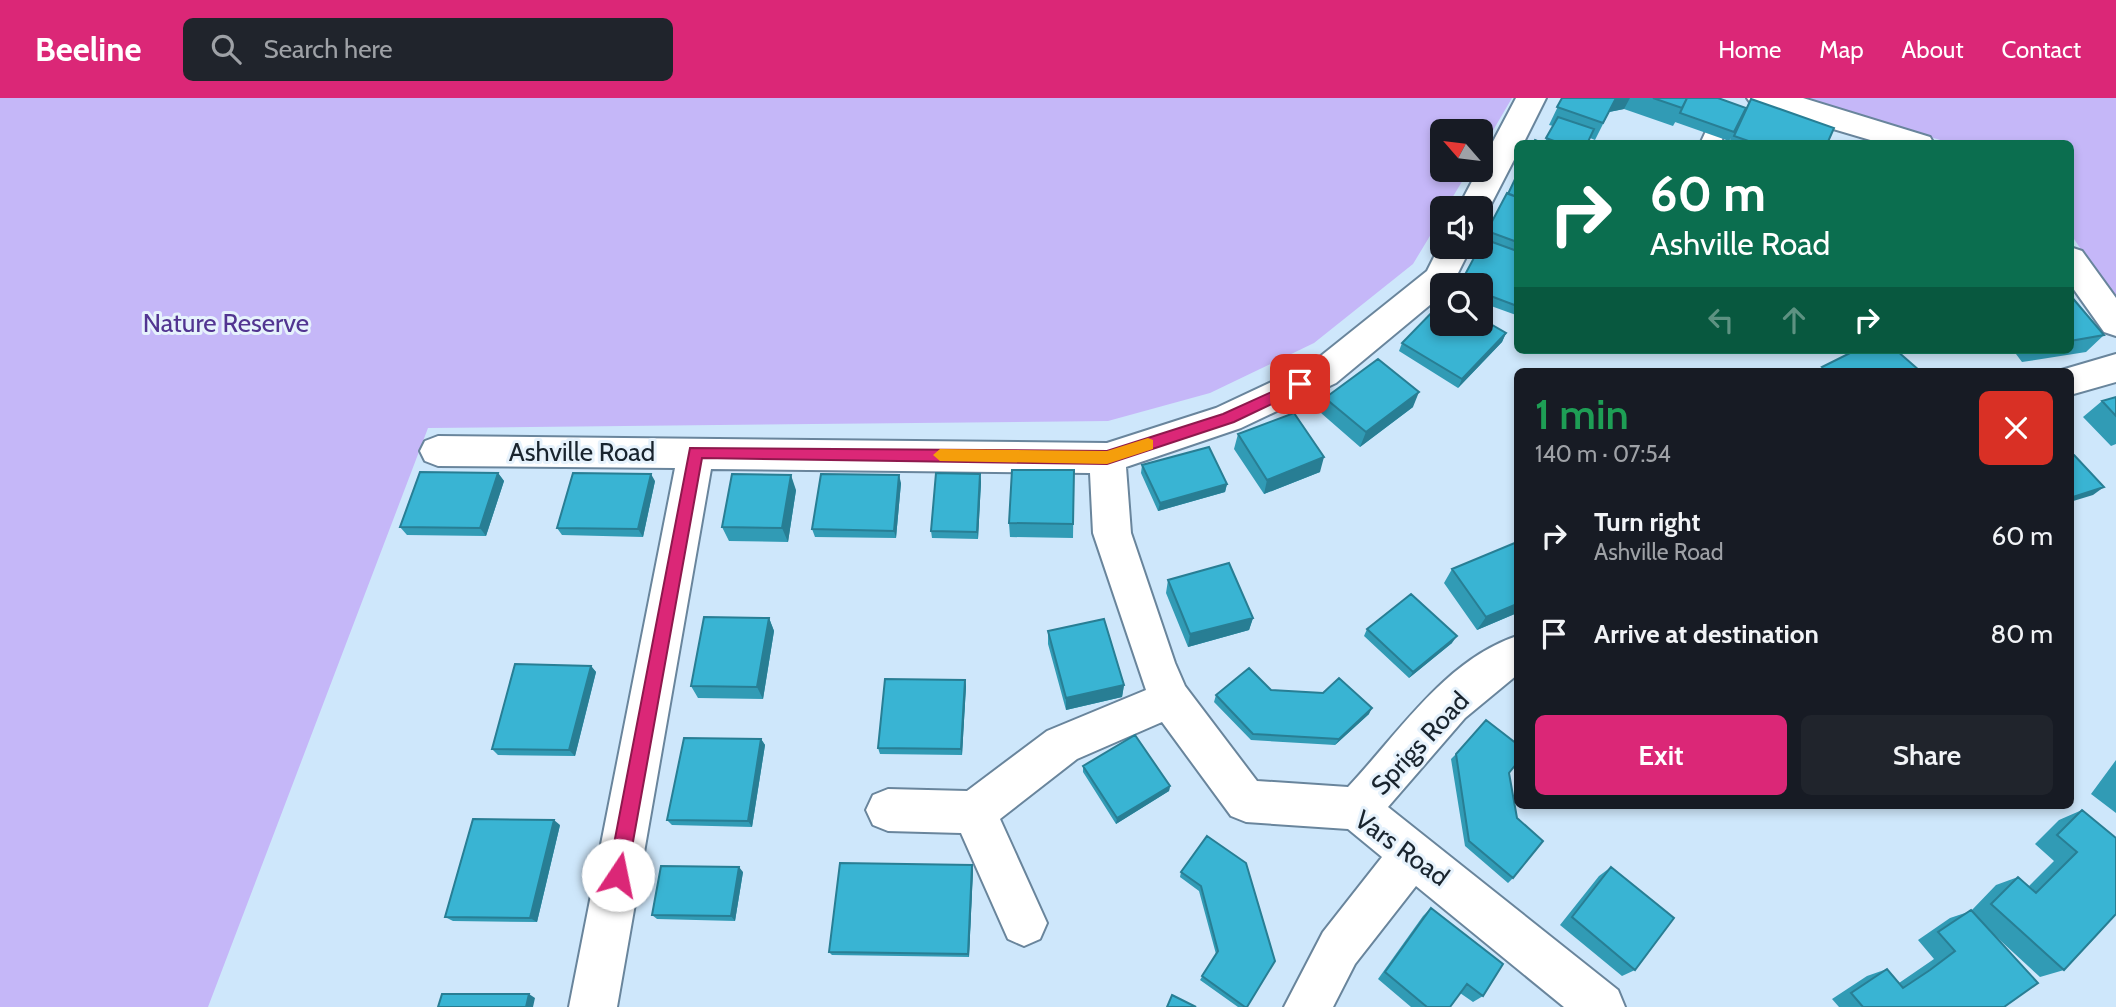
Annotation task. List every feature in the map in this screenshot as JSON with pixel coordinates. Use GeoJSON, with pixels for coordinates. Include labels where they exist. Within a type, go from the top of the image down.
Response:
{"type":"FeatureCollection","features":[{"type":"Feature","properties":{"kind":"street"},"geometry":{"type":"LineString","coordinates":[[1514,140],[1531,98]]}},
{"type":"Feature","properties":{"kind":"street"},"geometry":{"type":"LineString","coordinates":[[1762,98],[1804,108],[1906,140]]}},
{"type":"Feature","properties":{"kind":"street"},"geometry":{"type":"LineString","coordinates":[[1491,196],[1514,140]]}},
{"type":"Feature","properties":{"kind":"street","name":"Ashville Road"},"geometry":{"type":"LineString","coordinates":[[438,452],[1107,457],[1228,418],[1324,373],[1438,279],[1449,259]]}},
{"type":"Feature","properties":{"kind":"street"},"geometry":{"type":"LineString","coordinates":[[2074,265],[2116,323]]}},
{"type":"Feature","properties":{"kind":"street"},"geometry":{"type":"LineString","coordinates":[[2074,380],[2116,368]]}},
{"type":"Feature","properties":{"kind":"street"},"geometry":{"type":"LineString","coordinates":[[593,1007],[696,452]]}},
{"type":"Feature","properties":{"kind":"street","name":"Vars Road"},"geometry":{"type":"LineString","coordinates":[[1107,457],[1112,533],[1155,663],[1170,699],[1246,801],[1357,809],[1601,1007]]}},
{"type":"Feature","properties":{"kind":"street","name":"Sprigs Road"},"geometry":{"type":"LineString","coordinates":[[1357,809],[1433,721],[1498,663],[1514,655]]}},
{"type":"Feature","properties":{"kind":"street"},"geometry":{"type":"LineString","coordinates":[[888,810],[974,812],[1062,745],[1170,699]]}},
{"type":"Feature","properties":{"kind":"street"},"geometry":{"type":"LineString","coordinates":[[974,812],[1024,923]]}},
{"type":"Feature","properties":{"kind":"street"},"geometry":{"type":"LineString","coordinates":[[1308,1007],[1339,948],[1413,854]]}},
{"type":"Feature","properties":{"kind":"green space","name":"Nature Reserve"},"geometry":{"type":"Polygon","coordinates":[[[0,98],[1512,98],[1493,130],[1493,119],[1430,119],[1430,182],[1462,182],[1453,196],[1430,196],[1430,236],[1413,264],[1314,343],[1210,393],[1108,421],[428,428],[208,1007],[0,1007],[0,98]]]}},
{"type":"Feature","properties":{"kind":"green space"},"geometry":{"type":"Polygon","coordinates":[[[1802,98],[2116,98],[2116,302],[2074,239],[2074,140],[1940,140],[1802,98]]]}},
{"type":"Feature","properties":{"kind":"building"},"geometry":{"type":"Polygon","coordinates":[[[1562,98],[1616,98],[1603,123],[1557,107],[1562,98]]]}},
{"type":"Feature","properties":{"kind":"building"},"geometry":{"type":"Polygon","coordinates":[[[1653,98],[1687,98],[1682,108],[1653,98]]]}},
{"type":"Feature","properties":{"kind":"building"},"geometry":{"type":"Polygon","coordinates":[[[1687,98],[1718,98],[1746,108],[1734,132],[1680,113],[1687,98]]]}},
{"type":"Feature","properties":{"kind":"building"},"geometry":{"type":"Polygon","coordinates":[[[1751,99],[1834,128],[1829,140],[1746,140],[1734,136],[1751,99]]]}},
{"type":"Feature","properties":{"kind":"building"},"geometry":{"type":"Polygon","coordinates":[[[1558,117],[1594,129],[1589,140],[1546,138],[1558,117]]]}},
{"type":"Feature","properties":{"kind":"building"},"geometry":{"type":"Polygon","coordinates":[[[1514,181],[1514,196],[1508,194],[1514,181]]]}},
{"type":"Feature","properties":{"kind":"building"},"geometry":{"type":"Polygon","coordinates":[[[1507,193],[1514,196],[1514,241],[1493,233],[1493,220],[1507,193]]]}},
{"type":"Feature","properties":{"kind":"building"},"geometry":{"type":"Polygon","coordinates":[[[1493,242],[1514,250],[1514,305],[1493,297],[1493,273],[1466,273],[1473,259],[1493,259],[1493,242]]]}},
{"type":"Feature","properties":{"kind":"building"},"geometry":{"type":"Polygon","coordinates":[[[2074,300],[2104,335],[2074,340],[2074,300]]]}},
{"type":"Feature","properties":{"kind":"building"},"geometry":{"type":"Polygon","coordinates":[[[1430,314],[1430,336],[1493,336],[1493,326],[1506,333],[1462,379],[1402,343],[1430,314]]]}},
{"type":"Feature","properties":{"kind":"building"},"geometry":{"type":"Polygon","coordinates":[[[1848,354],[1901,354],[1917,368],[1823,368],[1848,354]]]}},
{"type":"Feature","properties":{"kind":"building"},"geometry":{"type":"Polygon","coordinates":[[[1378,359],[1419,392],[1366,432],[1325,398],[1378,359]]]}},
{"type":"Feature","properties":{"kind":"building"},"geometry":{"type":"Polygon","coordinates":[[[2116,397],[2116,416],[2102,401],[2116,397]]]}},
{"type":"Feature","properties":{"kind":"building"},"geometry":{"type":"Polygon","coordinates":[[[1294,413],[1324,457],[1267,480],[1238,434],[1294,413]]]}},
{"type":"Feature","properties":{"kind":"building"},"geometry":{"type":"Polygon","coordinates":[[[1209,447],[1227,484],[1160,503],[1142,465],[1209,447]]]}},
{"type":"Feature","properties":{"kind":"building"},"geometry":{"type":"Polygon","coordinates":[[[2074,455],[2104,487],[2074,497],[2074,455]]]}},
{"type":"Feature","properties":{"kind":"building"},"geometry":{"type":"Polygon","coordinates":[[[1012,470],[1074,470],[1073,524],[1009,523],[1012,470]]]}},
{"type":"Feature","properties":{"kind":"building"},"geometry":{"type":"Polygon","coordinates":[[[420,472],[498,473],[480,528],[400,527],[420,472]]]}},
{"type":"Feature","properties":{"kind":"building"},"geometry":{"type":"Polygon","coordinates":[[[573,473],[651,474],[638,529],[557,528],[573,473]]]}},
{"type":"Feature","properties":{"kind":"building"},"geometry":{"type":"Polygon","coordinates":[[[936,473],[980,474],[977,532],[931,531],[936,473]]]}},
{"type":"Feature","properties":{"kind":"building"},"geometry":{"type":"Polygon","coordinates":[[[732,474],[791,475],[782,528],[722,527],[732,474]]]}},
{"type":"Feature","properties":{"kind":"building"},"geometry":{"type":"Polygon","coordinates":[[[821,474],[899,475],[894,531],[812,529],[821,474]]]}},
{"type":"Feature","properties":{"kind":"building"},"geometry":{"type":"Polygon","coordinates":[[[1514,543],[1514,605],[1486,617],[1452,569],[1514,543]]]}},
{"type":"Feature","properties":{"kind":"building"},"geometry":{"type":"Polygon","coordinates":[[[1229,563],[1253,618],[1190,634],[1168,580],[1229,563]]]}},
{"type":"Feature","properties":{"kind":"building"},"geometry":{"type":"Polygon","coordinates":[[[1411,594],[1457,636],[1413,672],[1367,629],[1411,594]]]}},
{"type":"Feature","properties":{"kind":"building"},"geometry":{"type":"Polygon","coordinates":[[[704,617],[769,618],[757,687],[691,686],[704,617]]]}},
{"type":"Feature","properties":{"kind":"building"},"geometry":{"type":"Polygon","coordinates":[[[1104,619],[1124,685],[1066,698],[1048,631],[1104,619]]]}},
{"type":"Feature","properties":{"kind":"building"},"geometry":{"type":"Polygon","coordinates":[[[515,664],[591,666],[569,750],[492,749],[515,664]]]}},
{"type":"Feature","properties":{"kind":"building"},"geometry":{"type":"Polygon","coordinates":[[[1249,668],[1271,690],[1323,693],[1339,678],[1372,708],[1339,739],[1253,734],[1216,695],[1249,668]]]}},
{"type":"Feature","properties":{"kind":"building"},"geometry":{"type":"Polygon","coordinates":[[[885,679],[965,680],[961,749],[878,748],[885,679]]]}},
{"type":"Feature","properties":{"kind":"building"},"geometry":{"type":"Polygon","coordinates":[[[1486,720],[1514,742],[1514,767],[1509,773],[1514,809],[1517,818],[1543,841],[1513,878],[1469,841],[1456,754],[1486,720]]]}},
{"type":"Feature","properties":{"kind":"building"},"geometry":{"type":"Polygon","coordinates":[[[1135,735],[1170,786],[1117,818],[1083,766],[1135,735]]]}},
{"type":"Feature","properties":{"kind":"building"},"geometry":{"type":"Polygon","coordinates":[[[684,738],[761,739],[748,821],[667,820],[684,738]]]}},
{"type":"Feature","properties":{"kind":"building"},"geometry":{"type":"Polygon","coordinates":[[[2082,810],[2116,838],[2116,914],[2064,970],[1991,904],[2018,877],[2036,893],[2077,852],[2057,835],[2082,810]]]}},
{"type":"Feature","properties":{"kind":"building"},"geometry":{"type":"Polygon","coordinates":[[[473,819],[554,820],[530,918],[445,917],[473,819]]]}},
{"type":"Feature","properties":{"kind":"building"},"geometry":{"type":"Polygon","coordinates":[[[1207,836],[1246,863],[1275,961],[1247,1007],[1202,976],[1218,951],[1201,886],[1181,872],[1207,836]]]}},
{"type":"Feature","properties":{"kind":"building"},"geometry":{"type":"Polygon","coordinates":[[[840,863],[972,865],[968,954],[829,952],[840,863]]]}},
{"type":"Feature","properties":{"kind":"building"},"geometry":{"type":"Polygon","coordinates":[[[661,866],[739,867],[731,916],[652,915],[661,866]]]}},
{"type":"Feature","properties":{"kind":"building"},"geometry":{"type":"Polygon","coordinates":[[[1611,867],[1674,918],[1635,970],[1572,917],[1611,867]]]}},
{"type":"Feature","properties":{"kind":"building"},"geometry":{"type":"Polygon","coordinates":[[[1431,908],[1503,964],[1483,996],[1467,984],[1450,1007],[1427,1007],[1385,972],[1431,908]]]}},
{"type":"Feature","properties":{"kind":"building"},"geometry":{"type":"Polygon","coordinates":[[[1971,910],[2038,983],[2004,1007],[1863,1007],[1851,993],[1887,969],[1903,988],[1930,970],[1955,951],[1938,932],[1971,910]]]}},
{"type":"Feature","properties":{"kind":"building"},"geometry":{"type":"Polygon","coordinates":[[[442,994],[529,994],[526,1007],[438,1007],[442,994]]]}},
{"type":"Feature","properties":{"kind":"building"},"geometry":{"type":"Polygon","coordinates":[[[1172,995],[1196,1007],[1167,1007],[1172,995]]]}},
{"type":"Feature","properties":{"kind":"slow traffic"},"geometry":{"type":"LineString","coordinates":[[940,455],[1107,457],[1148,444]]}},
{"type":"Feature","properties":{"kind":"route"},"geometry":{"type":"LineString","coordinates":[[618,875],[696,452],[1107,457],[1228,418],[1300,384]]}}]}
